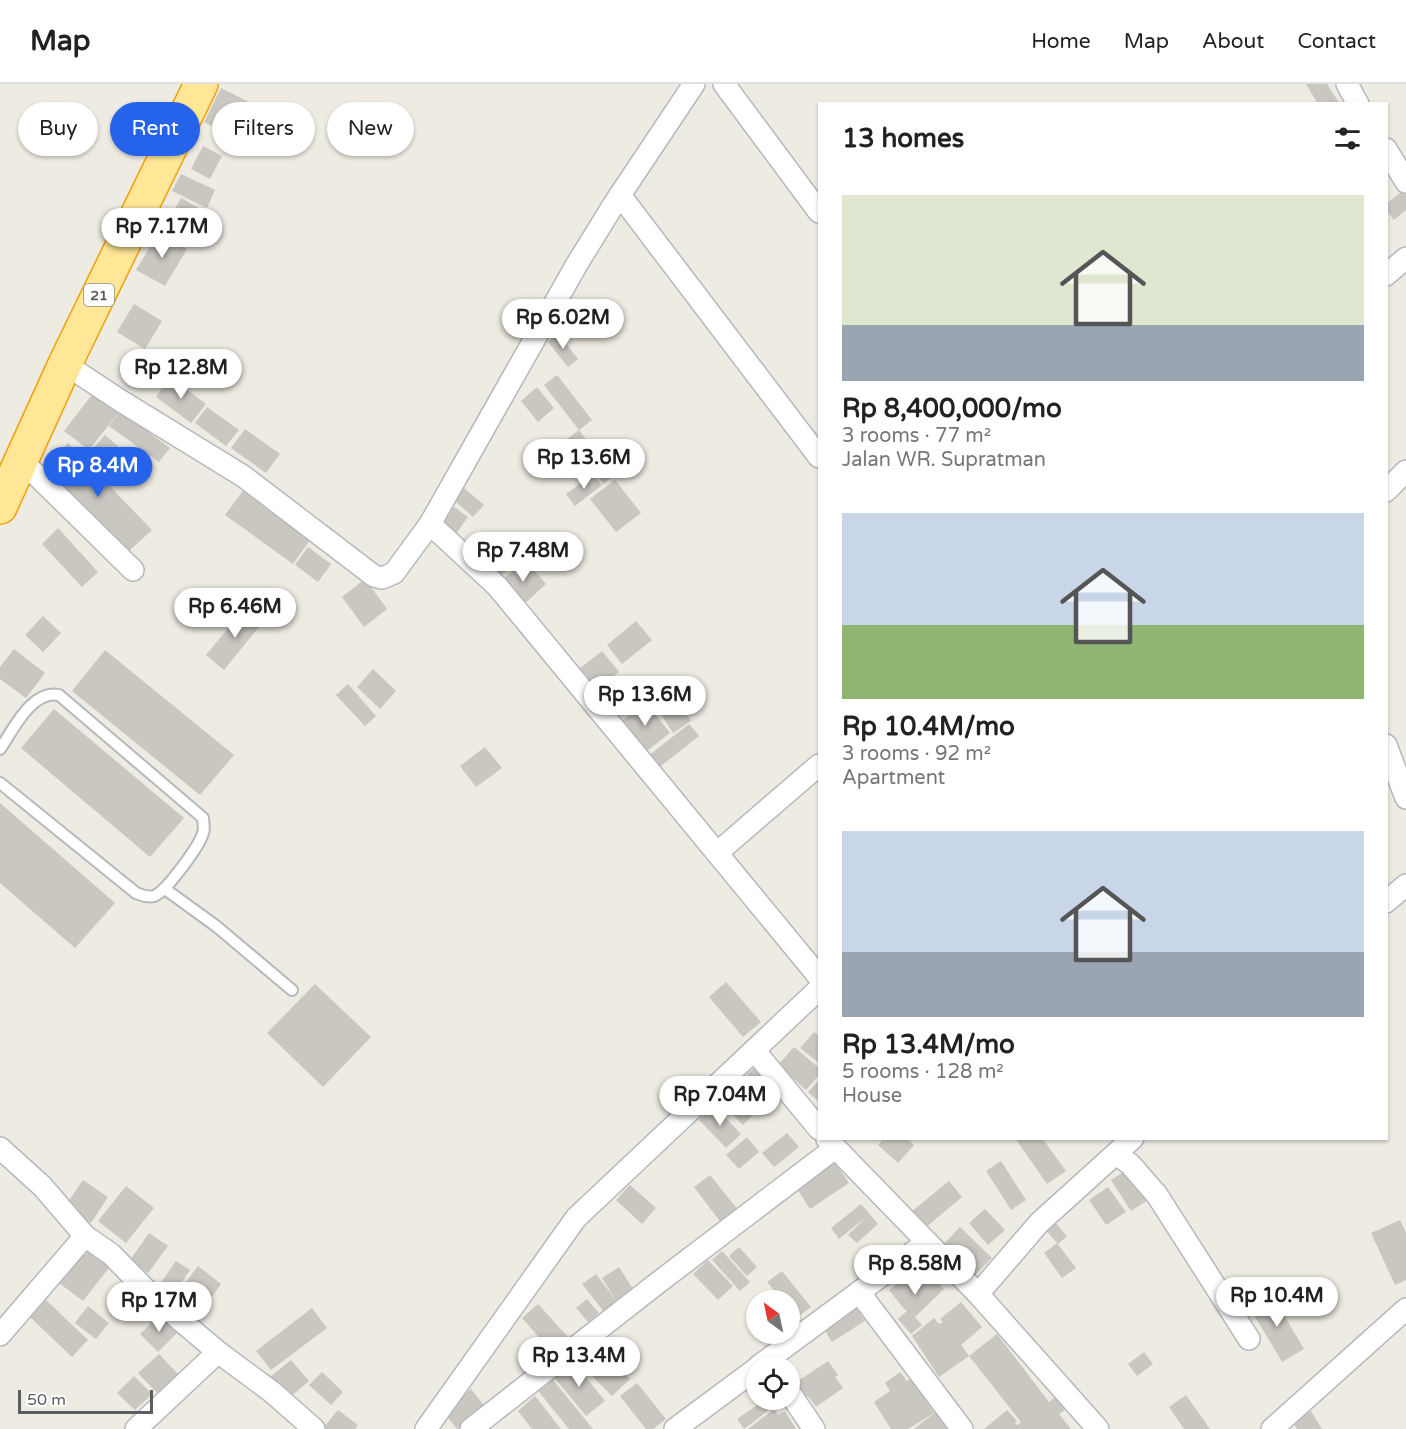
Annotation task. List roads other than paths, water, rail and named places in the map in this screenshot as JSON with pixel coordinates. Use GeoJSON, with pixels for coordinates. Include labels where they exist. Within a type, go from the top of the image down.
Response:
{"type":"FeatureCollection","features":[{"type":"Feature","properties":{"kind":"highway","name":"21"},"geometry":{"type":"LineString","coordinates":[[0,507],[65,364],[201,84]]}},
{"type":"Feature","properties":{"kind":"street"},"geometry":{"type":"LineString","coordinates":[[65,364],[243,476],[374,576],[382,578],[394,573],[430,524],[565,284],[620,195],[694,84]]}},
{"type":"Feature","properties":{"kind":"street"},"geometry":{"type":"LineString","coordinates":[[724,84],[818,211]]}},
{"type":"Feature","properties":{"kind":"street"},"geometry":{"type":"LineString","coordinates":[[1347,84],[1357,102]]}},
{"type":"Feature","properties":{"kind":"street"},"geometry":{"type":"LineString","coordinates":[[1388,152],[1406,182]]}},
{"type":"Feature","properties":{"kind":"street"},"geometry":{"type":"LineString","coordinates":[[620,195],[818,455]]}},
{"type":"Feature","properties":{"kind":"street"},"geometry":{"type":"LineString","coordinates":[[1388,273],[1406,258]]}},
{"type":"Feature","properties":{"kind":"street"},"geometry":{"type":"LineString","coordinates":[[21,460],[133,570]]}},
{"type":"Feature","properties":{"kind":"street"},"geometry":{"type":"LineString","coordinates":[[1388,489],[1406,471]]}},
{"type":"Feature","properties":{"kind":"street"},"geometry":{"type":"LineString","coordinates":[[430,524],[497,586],[818,976]]}},
{"type":"Feature","properties":{"kind":"street"},"geometry":{"type":"LineString","coordinates":[[1388,750],[1406,798]]}},
{"type":"Feature","properties":{"kind":"street"},"geometry":{"type":"LineString","coordinates":[[717,853],[818,766]]}},
{"type":"Feature","properties":{"kind":"street"},"geometry":{"type":"LineString","coordinates":[[1388,900],[1406,885]]}},
{"type":"Feature","properties":{"kind":"street"},"geometry":{"type":"LineString","coordinates":[[426,1429],[576,1218],[818,990]]}},
{"type":"Feature","properties":{"kind":"street"},"geometry":{"type":"LineString","coordinates":[[754,1050],[818,1128]]}},
{"type":"Feature","properties":{"kind":"street"},"geometry":{"type":"LineString","coordinates":[[978,1294],[1039,1224],[1131,1140]]}},
{"type":"Feature","properties":{"kind":"street"},"geometry":{"type":"LineString","coordinates":[[471,1429],[831,1143],[978,1294],[1098,1429]]}},
{"type":"Feature","properties":{"kind":"street"},"geometry":{"type":"LineString","coordinates":[[0,1148],[42,1186],[85,1236],[111,1254],[154,1298],[218,1352],[272,1392],[314,1429]]}},
{"type":"Feature","properties":{"kind":"street"},"geometry":{"type":"LineString","coordinates":[[1116,1154],[1130,1164],[1157,1195],[1249,1339]]}},
{"type":"Feature","properties":{"kind":"street"},"geometry":{"type":"LineString","coordinates":[[0,1335],[85,1236]]}},
{"type":"Feature","properties":{"kind":"street"},"geometry":{"type":"LineString","coordinates":[[775,1356],[927,1242]]}},
{"type":"Feature","properties":{"kind":"street"},"geometry":{"type":"LineString","coordinates":[[859,1292],[962,1429]]}},
{"type":"Feature","properties":{"kind":"street"},"geometry":{"type":"LineString","coordinates":[[1272,1429],[1406,1309]]}},
{"type":"Feature","properties":{"kind":"street"},"geometry":{"type":"LineString","coordinates":[[136,1429],[218,1352]]}},
{"type":"Feature","properties":{"kind":"street"},"geometry":{"type":"LineString","coordinates":[[675,1429],[746,1377]]}},
{"type":"Feature","properties":{"kind":"street"},"geometry":{"type":"LineString","coordinates":[[800,1408],[814,1429]]}},
{"type":"Feature","properties":{"kind":"lane"},"geometry":{"type":"LineString","coordinates":[[0,749],[41,696],[51,693],[59,695],[203,818],[203,835],[165,889],[156,896],[146,897],[136,893],[0,783]]}},
{"type":"Feature","properties":{"kind":"lane"},"geometry":{"type":"LineString","coordinates":[[165,889],[216,926],[292,990]]}}]}
